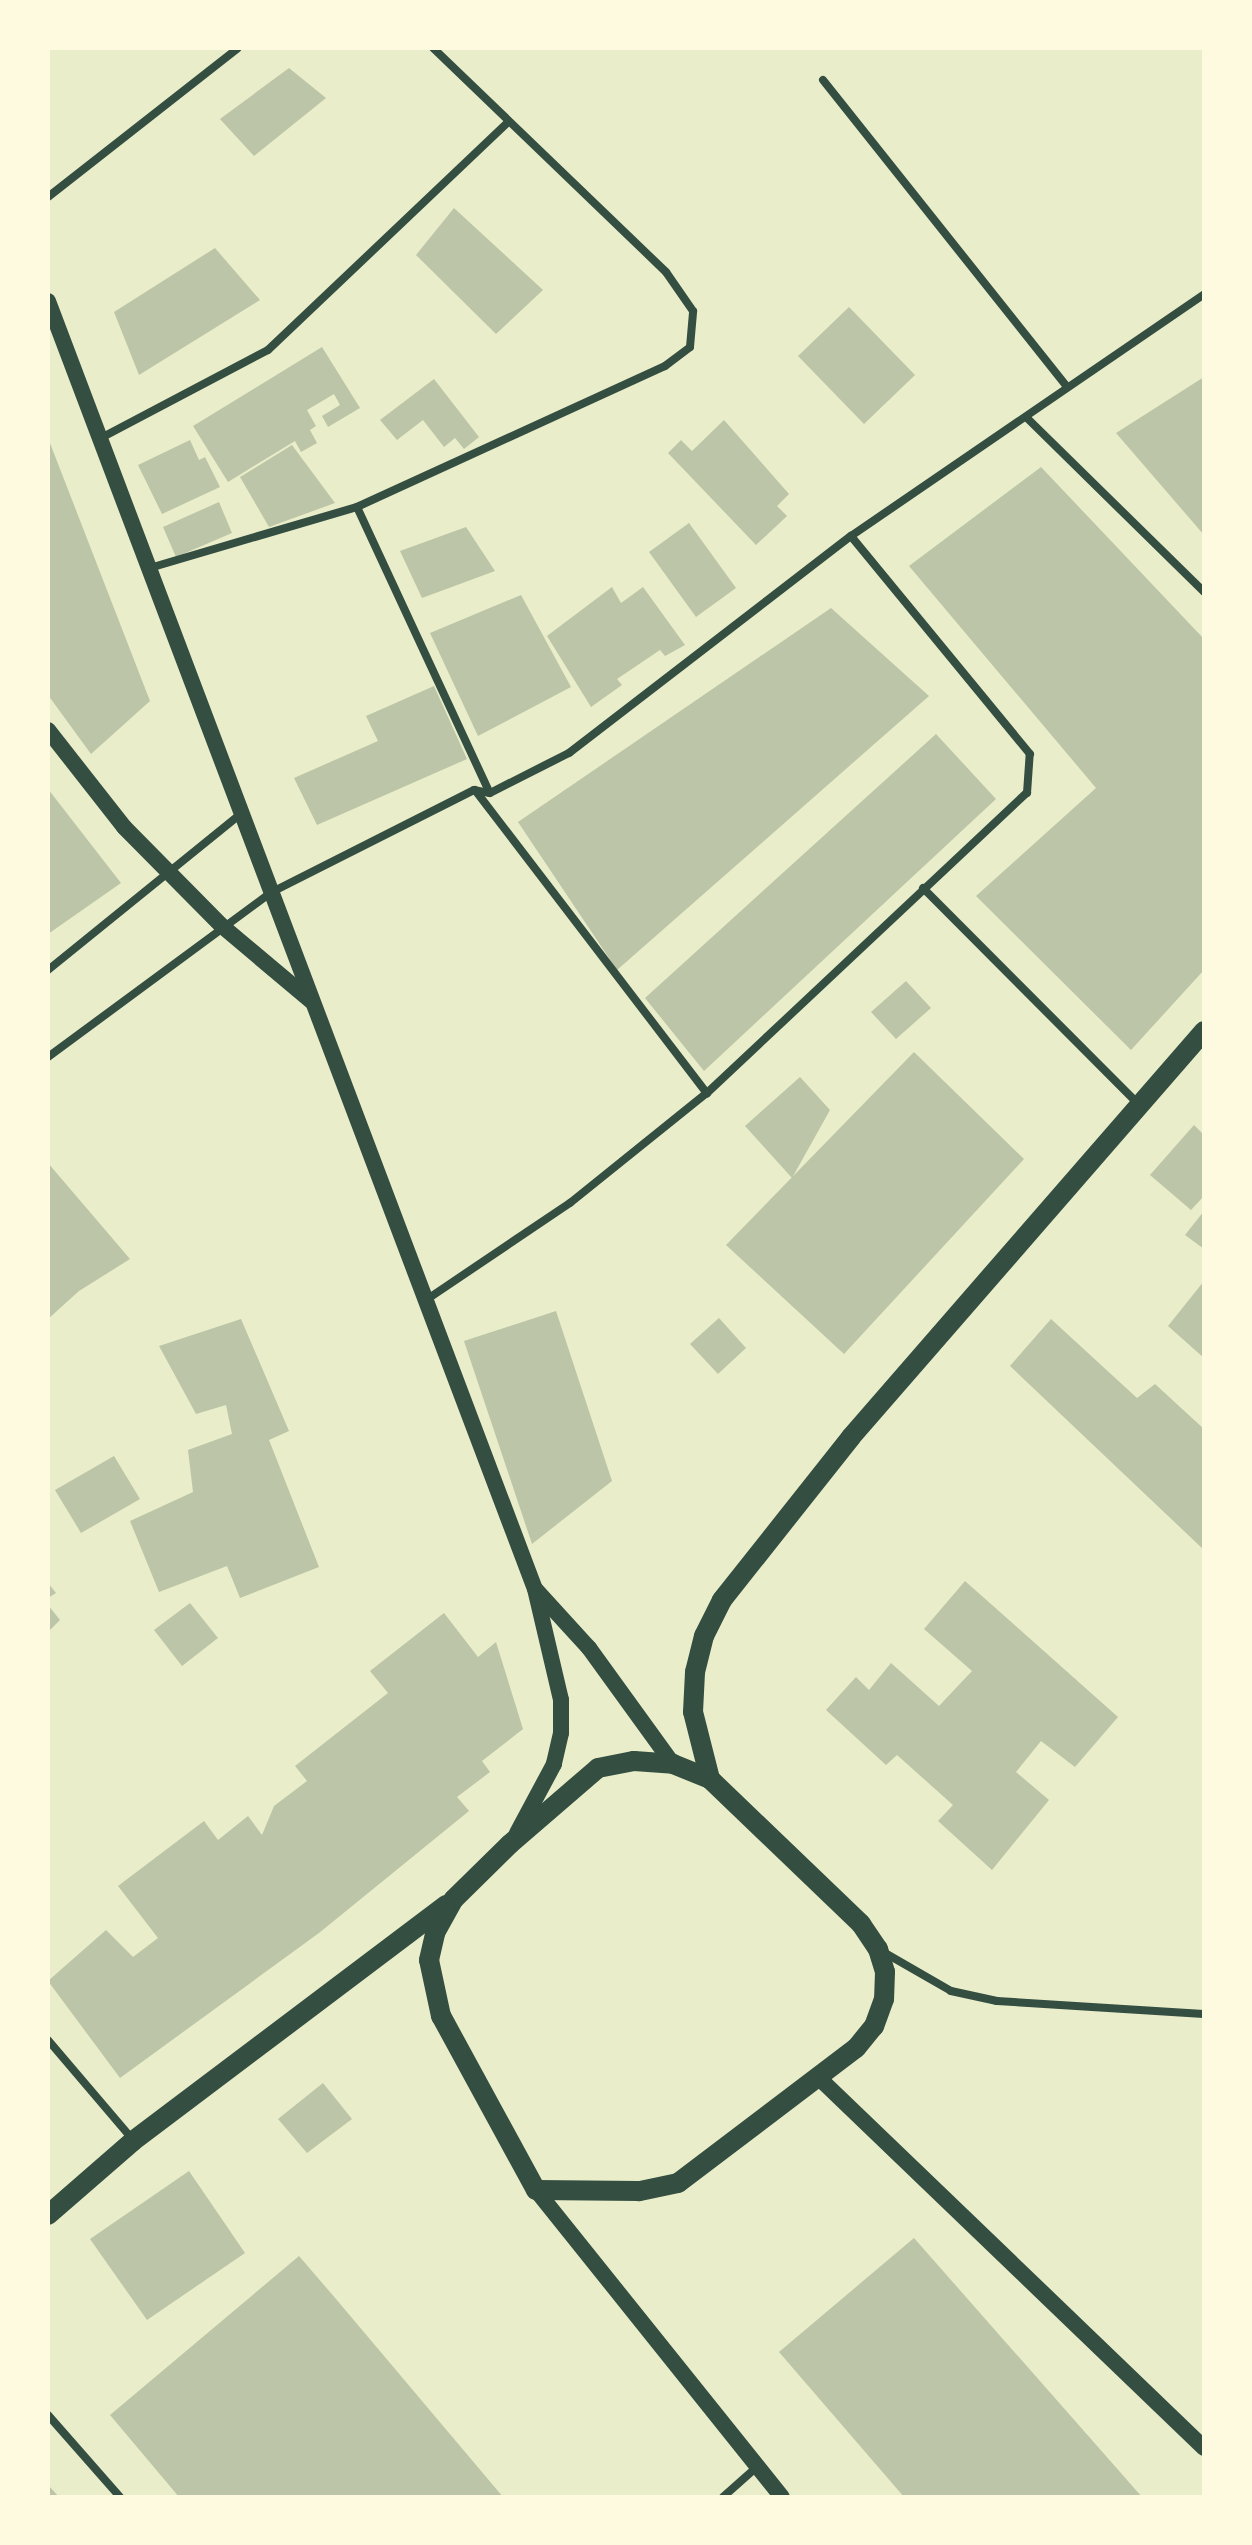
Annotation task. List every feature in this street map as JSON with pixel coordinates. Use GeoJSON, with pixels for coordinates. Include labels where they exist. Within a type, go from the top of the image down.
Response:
{"type":"FeatureCollection","features":[{"type":"Feature","properties":{"kind":"main road"},"geometry":{"type":"LineString","coordinates":[[48,301],[97,440],[153,567],[313,1004],[535,1589],[561,1700],[561,1733],[548,1776],[510,1844]]}},
{"type":"Feature","properties":{"kind":"main road"},"geometry":{"type":"LineString","coordinates":[[48,730],[124,827],[222,926],[313,1004]]}},
{"type":"Feature","properties":{"kind":"main road"},"geometry":{"type":"LineString","coordinates":[[710,1779],[693,1712],[695,1672],[704,1636],[722,1600],[851,1437],[1204,1031]]}},
{"type":"Feature","properties":{"kind":"main road"},"geometry":{"type":"LineString","coordinates":[[535,1589],[589,1648],[673,1764]]}},
{"type":"Feature","properties":{"kind":"main road"},"geometry":{"type":"LineString","coordinates":[[48,2215],[133,2141],[453,1900],[510,1844],[598,1768],[634,1761],[673,1764],[710,1779],[861,1924],[878,1949],[885,1972],[884,1999],[874,2026],[818,2077],[678,2183],[639,2191],[536,2190]]}},
{"type":"Feature","properties":{"kind":"main road"},"geometry":{"type":"LineString","coordinates":[[453,1900],[435,1933],[431,1985],[441,2016],[536,2190],[782,2497]]}},
{"type":"Feature","properties":{"kind":"main road"},"geometry":{"type":"LineString","coordinates":[[818,2077],[1204,2448]]}},
{"type":"Feature","properties":{"kind":"street"},"geometry":{"type":"LineString","coordinates":[[48,197],[238,48]]}},
{"type":"Feature","properties":{"kind":"street"},"geometry":{"type":"LineString","coordinates":[[153,567],[357,507],[665,366],[690,347],[693,311],[666,272],[433,48]]}},
{"type":"Feature","properties":{"kind":"street"},"geometry":{"type":"LineString","coordinates":[[823,80],[1066,386]]}},
{"type":"Feature","properties":{"kind":"street"},"geometry":{"type":"LineString","coordinates":[[97,440],[268,350],[509,121]]}},
{"type":"Feature","properties":{"kind":"street"},"geometry":{"type":"LineString","coordinates":[[48,1057],[173,969],[222,926],[272,892],[474,790],[490,793],[569,753],[851,536],[1204,294]]}},
{"type":"Feature","properties":{"kind":"street"},"geometry":{"type":"LineString","coordinates":[[1026,417],[1204,592]]}},
{"type":"Feature","properties":{"kind":"street"},"geometry":{"type":"LineString","coordinates":[[357,507],[490,793]]}},
{"type":"Feature","properties":{"kind":"street"},"geometry":{"type":"LineString","coordinates":[[426,1300],[570,1203],[707,1093],[1027,793],[1032,767],[1030,754],[851,536]]}},
{"type":"Feature","properties":{"kind":"street"},"geometry":{"type":"LineString","coordinates":[[474,790],[707,1093]]}},
{"type":"Feature","properties":{"kind":"street"},"geometry":{"type":"LineString","coordinates":[[48,970],[167,870],[243,813]]}},
{"type":"Feature","properties":{"kind":"street"},"geometry":{"type":"LineString","coordinates":[[923,888],[1140,1106]]}},
{"type":"Feature","properties":{"kind":"street"},"geometry":{"type":"LineString","coordinates":[[878,1949],[951,1991],[997,2001],[1204,2014]]}},
{"type":"Feature","properties":{"kind":"street"},"geometry":{"type":"LineString","coordinates":[[48,2040],[133,2141]]}},
{"type":"Feature","properties":{"kind":"street"},"geometry":{"type":"LineString","coordinates":[[48,2415],[120,2497]]}},
{"type":"Feature","properties":{"kind":"street"},"geometry":{"type":"LineString","coordinates":[[723,2497],[758,2466]]}},
{"type":"Feature","properties":{"kind":"building"},"geometry":{"type":"Polygon","coordinates":[[[289,68],[326,98],[254,156],[220,119],[289,68]]]}},
{"type":"Feature","properties":{"kind":"building"},"geometry":{"type":"Polygon","coordinates":[[[454,208],[543,290],[496,334],[416,255],[454,208]]]}},
{"type":"Feature","properties":{"kind":"building"},"geometry":{"type":"Polygon","coordinates":[[[215,248],[260,300],[139,375],[114,312],[215,248]]]}},
{"type":"Feature","properties":{"kind":"building"},"geometry":{"type":"Polygon","coordinates":[[[849,307],[915,375],[864,424],[798,356],[849,307]]]}},
{"type":"Feature","properties":{"kind":"building"},"geometry":{"type":"Polygon","coordinates":[[[322,347],[360,408],[328,427],[322,416],[340,405],[334,394],[307,410],[316,426],[310,430],[317,443],[301,452],[295,441],[228,482],[193,426],[322,347]]]}},
{"type":"Feature","properties":{"kind":"building"},"geometry":{"type":"Polygon","coordinates":[[[1204,377],[1204,535],[1116,433],[1204,377]]]}},
{"type":"Feature","properties":{"kind":"building"},"geometry":{"type":"Polygon","coordinates":[[[434,379],[479,437],[464,449],[455,438],[444,447],[423,420],[397,440],[380,420],[434,379]]]}},
{"type":"Feature","properties":{"kind":"building"},"geometry":{"type":"Polygon","coordinates":[[[724,420],[789,494],[777,506],[787,516],[756,545],[668,453],[681,440],[692,451],[724,420]]]}},
{"type":"Feature","properties":{"kind":"building"},"geometry":{"type":"Polygon","coordinates":[[[48,438],[150,701],[91,754],[48,695],[48,438]]]}},
{"type":"Feature","properties":{"kind":"building"},"geometry":{"type":"Polygon","coordinates":[[[190,440],[199,460],[205,457],[220,487],[162,514],[138,465],[190,440]]]}},
{"type":"Feature","properties":{"kind":"building"},"geometry":{"type":"Polygon","coordinates":[[[292,445],[335,503],[269,527],[240,477],[292,445]]]}},
{"type":"Feature","properties":{"kind":"building"},"geometry":{"type":"Polygon","coordinates":[[[1041,467],[1204,639],[1204,970],[1131,1050],[976,896],[1096,788],[909,566],[1041,467]]]}},
{"type":"Feature","properties":{"kind":"building"},"geometry":{"type":"Polygon","coordinates":[[[219,502],[232,533],[176,557],[163,527],[219,502]]]}},
{"type":"Feature","properties":{"kind":"building"},"geometry":{"type":"Polygon","coordinates":[[[689,523],[736,588],[696,617],[649,552],[689,523]]]}},
{"type":"Feature","properties":{"kind":"building"},"geometry":{"type":"Polygon","coordinates":[[[466,527],[495,571],[422,598],[400,551],[466,527]]]}},
{"type":"Feature","properties":{"kind":"building"},"geometry":{"type":"Polygon","coordinates":[[[612,587],[621,603],[643,587],[685,645],[665,656],[660,650],[617,679],[622,685],[591,707],[547,636],[612,587]]]}},
{"type":"Feature","properties":{"kind":"building"},"geometry":{"type":"Polygon","coordinates":[[[521,595],[571,687],[478,736],[430,633],[521,595]]]}},
{"type":"Feature","properties":{"kind":"building"},"geometry":{"type":"Polygon","coordinates":[[[831,608],[929,696],[617,970],[518,822],[831,608]]]}},
{"type":"Feature","properties":{"kind":"building"},"geometry":{"type":"Polygon","coordinates":[[[434,686],[467,759],[317,825],[294,778],[378,741],[366,716],[434,686]]]}},
{"type":"Feature","properties":{"kind":"building"},"geometry":{"type":"Polygon","coordinates":[[[936,734],[996,799],[704,1071],[645,998],[936,734]]]}},
{"type":"Feature","properties":{"kind":"building"},"geometry":{"type":"Polygon","coordinates":[[[48,789],[121,883],[48,934],[48,789]]]}},
{"type":"Feature","properties":{"kind":"building"},"geometry":{"type":"Polygon","coordinates":[[[906,981],[931,1008],[896,1039],[871,1012],[906,981]]]}},
{"type":"Feature","properties":{"kind":"building"},"geometry":{"type":"Polygon","coordinates":[[[914,1052],[1024,1159],[844,1354],[726,1245],[914,1052]]]}},
{"type":"Feature","properties":{"kind":"building"},"geometry":{"type":"Polygon","coordinates":[[[800,1077],[830,1110],[792,1178],[745,1126],[800,1077]]]}},
{"type":"Feature","properties":{"kind":"building"},"geometry":{"type":"Polygon","coordinates":[[[1194,1125],[1204,1135],[1204,1196],[1191,1210],[1150,1175],[1194,1125]]]}},
{"type":"Feature","properties":{"kind":"building"},"geometry":{"type":"Polygon","coordinates":[[[48,1163],[130,1259],[79,1291],[48,1319],[48,1163]]]}},
{"type":"Feature","properties":{"kind":"building"},"geometry":{"type":"Polygon","coordinates":[[[1204,1211],[1204,1249],[1185,1235],[1204,1211]]]}},
{"type":"Feature","properties":{"kind":"building"},"geometry":{"type":"Polygon","coordinates":[[[1204,1281],[1204,1358],[1168,1326],[1204,1281]]]}},
{"type":"Feature","properties":{"kind":"building"},"geometry":{"type":"Polygon","coordinates":[[[556,1311],[612,1481],[532,1544],[464,1341],[556,1311]]]}},
{"type":"Feature","properties":{"kind":"building"},"geometry":{"type":"Polygon","coordinates":[[[719,1318],[746,1348],[718,1374],[690,1344],[719,1318]]]}},
{"type":"Feature","properties":{"kind":"building"},"geometry":{"type":"Polygon","coordinates":[[[241,1319],[289,1431],[269,1440],[319,1567],[240,1598],[227,1566],[159,1592],[130,1521],[193,1492],[188,1450],[232,1434],[226,1405],[196,1414],[159,1346],[241,1319]]]}},
{"type":"Feature","properties":{"kind":"building"},"geometry":{"type":"Polygon","coordinates":[[[1051,1319],[1137,1398],[1155,1384],[1204,1429],[1204,1550],[1010,1366],[1051,1319]]]}},
{"type":"Feature","properties":{"kind":"building"},"geometry":{"type":"Polygon","coordinates":[[[114,1456],[140,1499],[81,1533],[55,1490],[114,1456]]]}},
{"type":"Feature","properties":{"kind":"building"},"geometry":{"type":"Polygon","coordinates":[[[965,1581],[1118,1717],[1075,1767],[1041,1741],[1016,1772],[1049,1800],[992,1870],[938,1821],[953,1805],[897,1755],[886,1765],[826,1710],[856,1677],[869,1690],[891,1663],[939,1706],[972,1671],[924,1629],[965,1581]]]}},
{"type":"Feature","properties":{"kind":"building"},"geometry":{"type":"Polygon","coordinates":[[[48,1583],[56,1593],[48,1598],[48,1583]]]}},
{"type":"Feature","properties":{"kind":"building"},"geometry":{"type":"Polygon","coordinates":[[[190,1603],[218,1638],[182,1666],[154,1630],[190,1603]]]}},
{"type":"Feature","properties":{"kind":"building"},"geometry":{"type":"Polygon","coordinates":[[[48,1605],[60,1620],[48,1632],[48,1605]]]}},
{"type":"Feature","properties":{"kind":"building"},"geometry":{"type":"Polygon","coordinates":[[[444,1613],[478,1657],[496,1642],[523,1729],[482,1761],[490,1772],[457,1797],[469,1811],[319,1933],[120,2078],[48,1981],[106,1930],[133,1957],[158,1938],[118,1886],[204,1821],[218,1840],[248,1816],[262,1835],[274,1806],[307,1781],[295,1766],[388,1693],[370,1671],[444,1613]]]}},
{"type":"Feature","properties":{"kind":"building"},"geometry":{"type":"Polygon","coordinates":[[[323,2083],[352,2119],[307,2153],[278,2119],[323,2083]]]}},
{"type":"Feature","properties":{"kind":"building"},"geometry":{"type":"Polygon","coordinates":[[[189,2171],[245,2253],[147,2320],[90,2239],[189,2171]]]}},
{"type":"Feature","properties":{"kind":"building"},"geometry":{"type":"Polygon","coordinates":[[[914,2238],[1142,2497],[904,2497],[779,2352],[914,2238]]]}},
{"type":"Feature","properties":{"kind":"building"},"geometry":{"type":"Polygon","coordinates":[[[299,2256],[503,2497],[179,2497],[110,2415],[299,2256]]]}},
{"type":"Feature","properties":{"kind":"building"},"geometry":{"type":"Polygon","coordinates":[[[48,2485],[59,2497],[48,2497],[48,2485]]]}}]}
